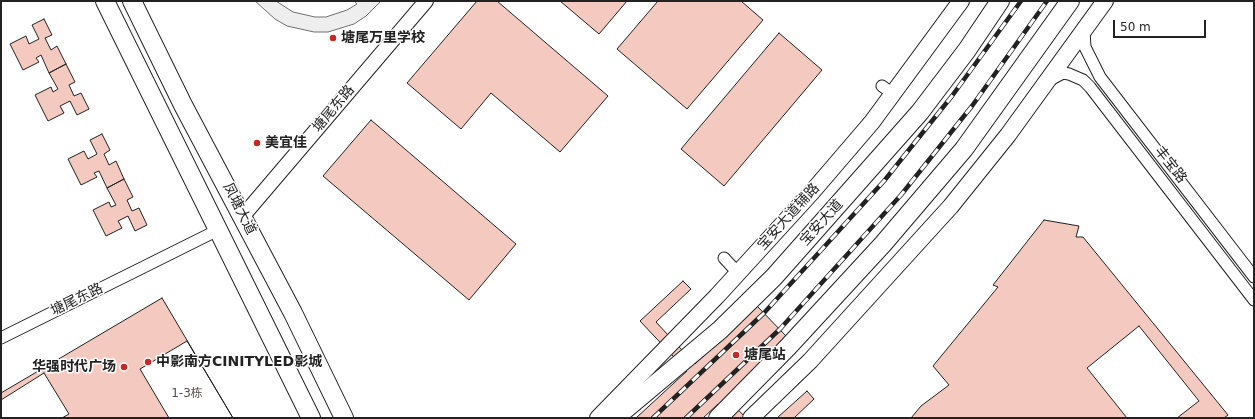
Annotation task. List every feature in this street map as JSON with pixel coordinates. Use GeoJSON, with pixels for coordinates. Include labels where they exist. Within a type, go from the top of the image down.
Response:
{"type":"FeatureCollection","features":[{"type":"Feature","properties":{"kind":"main road","name":"凤塘大道"},"geometry":{"type":"LineString","coordinates":[[105,1],[311,418]]}},
{"type":"Feature","properties":{"kind":"main road","name":"凤塘大道"},"geometry":{"type":"LineString","coordinates":[[132,1],[183,105],[242,217],[340,416]]}},
{"type":"Feature","properties":{"kind":"main road","name":"宝安大道辅路"},"geometry":{"type":"LineString","coordinates":[[598,418],[738,273],[812,192],[887,90],[962,1]]}},
{"type":"Feature","properties":{"kind":"main road","name":"宝安大道"},"geometry":{"type":"LineString","coordinates":[[615,418],[720,330],[779,271],[920,112],[967,50],[1000,1]]}},
{"type":"Feature","properties":{"kind":"main road"},"geometry":{"type":"LineString","coordinates":[[718,418],[788,347],[878,250],[949,166],[1033,55],[1070,1]]}},
{"type":"Feature","properties":{"kind":"main road"},"geometry":{"type":"LineString","coordinates":[[751,418],[810,361],[952,206],[1008,135],[1105,1]]}},
{"type":"Feature","properties":{"kind":"street","name":"塘尾东路"},"geometry":{"type":"LineString","coordinates":[[242,217],[426,1]]}},
{"type":"Feature","properties":{"kind":"street","name":"丰宝路"},"geometry":{"type":"LineString","coordinates":[[1084,31],[1085,47],[1100,77],[1254,277]]}},
{"type":"Feature","properties":{"kind":"street","name":"丰宝路"},"geometry":{"type":"LineString","coordinates":[[1049,80],[1056,75],[1069,74],[1083,80],[1090,86],[1254,300]]}},
{"type":"Feature","properties":{"kind":"street","name":"塘尾东路"},"geometry":{"type":"LineString","coordinates":[[1,338],[218,230]]}},
{"type":"Feature","properties":{"kind":"street"},"geometry":{"type":"LineString","coordinates":[[724,258],[738,273]]}},
{"type":"Feature","properties":{"kind":"shaded area"},"geometry":{"type":"Polygon","coordinates":[[[255,1],[276,1],[293,12],[315,17],[326,17],[347,10],[357,4],[354,1],[381,1],[366,16],[354,24],[328,32],[314,32],[287,26],[275,19],[255,1]]]}},
{"type":"Feature","properties":{"kind":"building"},"geometry":{"type":"Polygon","coordinates":[[[477,1],[497,1],[608,96],[560,152],[491,93],[461,129],[407,83],[477,1]]]}},
{"type":"Feature","properties":{"kind":"building"},"geometry":{"type":"Polygon","coordinates":[[[560,1],[627,1],[599,34],[560,1]]]}},
{"type":"Feature","properties":{"kind":"building"},"geometry":{"type":"Polygon","coordinates":[[[658,1],[741,1],[763,20],[687,109],[617,49],[658,1]]]}},
{"type":"Feature","properties":{"kind":"building"},"geometry":{"type":"Polygon","coordinates":[[[44,19],[52,35],[45,38],[51,50],[57,46],[66,64],[49,73],[41,55],[36,58],[39,62],[23,70],[10,44],[26,36],[29,44],[39,39],[32,25],[44,19]]]}},
{"type":"Feature","properties":{"kind":"building"},"geometry":{"type":"Polygon","coordinates":[[[779,33],[822,70],[724,186],[681,149],[779,33]]]}},
{"type":"Feature","properties":{"kind":"building"},"geometry":{"type":"Polygon","coordinates":[[[66,64],[75,82],[69,85],[74,96],[81,93],[89,109],[77,115],[70,101],[60,106],[64,113],[48,121],[35,95],[51,87],[53,92],[58,89],[49,73],[66,64]]]}},
{"type":"Feature","properties":{"kind":"building"},"geometry":{"type":"Polygon","coordinates":[[[371,120],[516,244],[469,300],[323,176],[371,120]]]}},
{"type":"Feature","properties":{"kind":"building"},"geometry":{"type":"Polygon","coordinates":[[[102,134],[110,150],[104,154],[109,165],[116,161],[124,179],[107,188],[99,171],[94,173],[97,177],[81,185],[68,159],[84,151],[88,159],[97,154],[90,140],[102,134]]]}},
{"type":"Feature","properties":{"kind":"building"},"geometry":{"type":"Polygon","coordinates":[[[124,179],[133,197],[127,200],[132,211],[139,208],[147,225],[135,231],[128,216],[118,221],[122,228],[106,236],[93,210],[109,202],[111,207],[116,205],[107,188],[124,179]]]}},
{"type":"Feature","properties":{"kind":"building"},"geometry":{"type":"Polygon","coordinates":[[[1044,220],[1079,226],[1076,237],[1083,237],[1228,415],[1224,418],[911,418],[921,406],[949,385],[933,366],[998,287],[993,285],[1044,220]]]}},
{"type":"Feature","properties":{"kind":"building","name":"塘尾站"},"geometry":{"type":"Polygon","coordinates":[[[683,281],[691,289],[656,322],[695,364],[756,305],[787,337],[726,397],[746,418],[731,418],[718,404],[703,418],[636,418],[687,371],[640,321],[683,281]]]}},
{"type":"Feature","properties":{"kind":"building","name":"华强时代广场"},"geometry":{"type":"Polygon","coordinates":[[[162,298],[233,418],[1,418],[1,393],[162,298]]]}},
{"type":"Feature","properties":{"kind":"building"},"geometry":{"type":"Polygon","coordinates":[[[1139,326],[1199,401],[1177,418],[1127,418],[1087,368],[1139,326]]]}},
{"type":"Feature","properties":{"kind":"building"},"geometry":{"type":"Polygon","coordinates":[[[187,341],[233,418],[169,418],[140,369],[187,341]]]}},
{"type":"Feature","properties":{"kind":"building"},"geometry":{"type":"Polygon","coordinates":[[[44,373],[69,414],[62,418],[1,418],[1,400],[44,373]]]}},
{"type":"Feature","properties":{"kind":"building","name":"塘尾站"},"geometry":{"type":"Polygon","coordinates":[[[807,391],[814,399],[794,418],[777,418],[807,391]]]}},
{"type":"Feature","properties":{"kind":"railway"},"geometry":{"type":"LineString","coordinates":[[653,418],[764,313],[884,181],[952,96],[1021,1]]}},
{"type":"Feature","properties":{"kind":"railway"},"geometry":{"type":"LineString","coordinates":[[686,418],[780,329],[901,195],[972,106],[1047,1]]}},
{"type":"Feature","properties":{"kind":"place","name":"塘尾万里学校"},"geometry":{"type":"Point","coordinates":[333,38]}},
{"type":"Feature","properties":{"kind":"place","name":"美宜佳"},"geometry":{"type":"Point","coordinates":[257,143]}},
{"type":"Feature","properties":{"kind":"place","name":"塘尾站"},"geometry":{"type":"Point","coordinates":[736,355]}},
{"type":"Feature","properties":{"kind":"place","name":"中影南方CINITYLED影城"},"geometry":{"type":"Point","coordinates":[148,362]}},
{"type":"Feature","properties":{"kind":"place","name":"华强时代广场"},"geometry":{"type":"Point","coordinates":[124,367]}}]}
